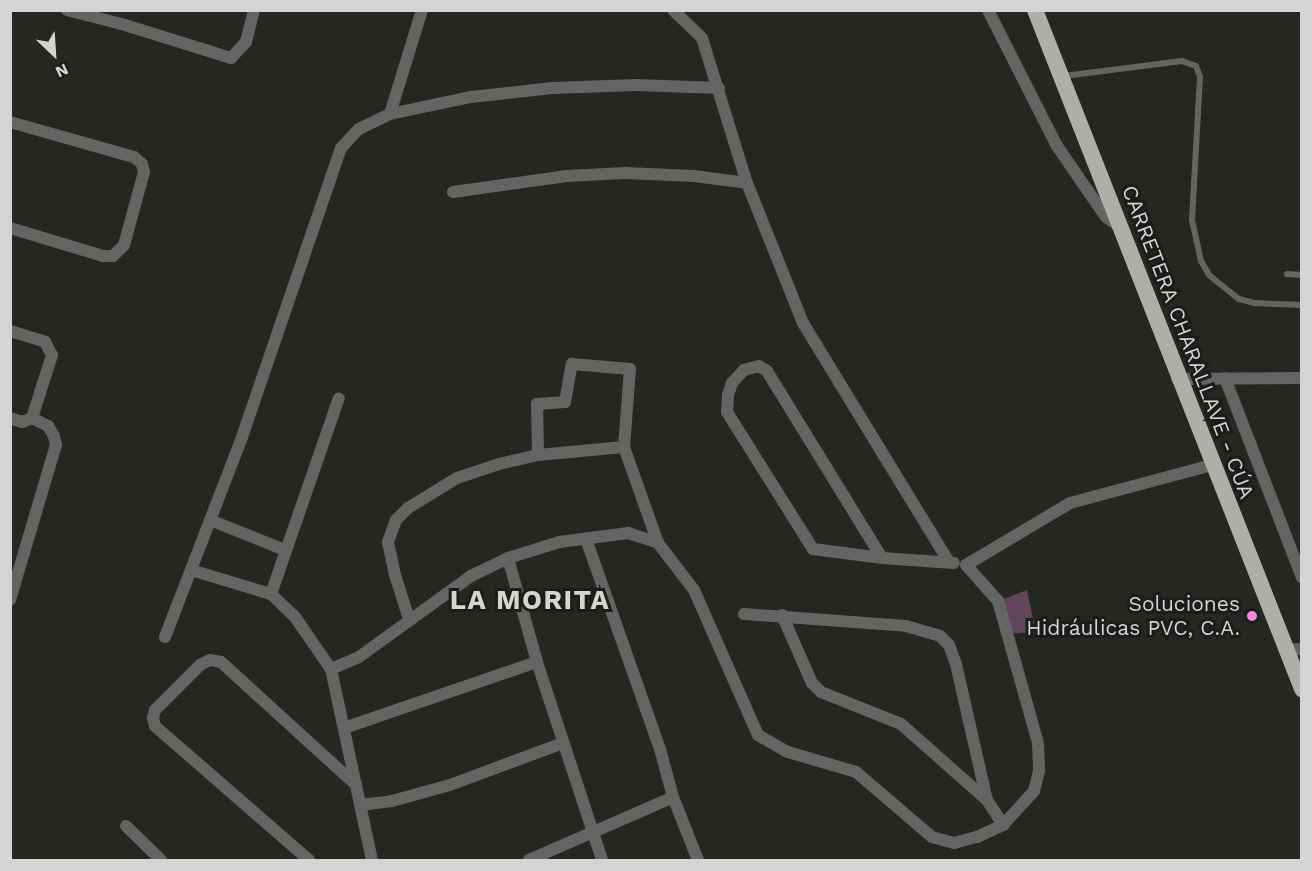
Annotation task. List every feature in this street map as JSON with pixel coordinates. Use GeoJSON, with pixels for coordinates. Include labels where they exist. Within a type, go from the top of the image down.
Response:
{"type":"FeatureCollection","features":[{"type":"Feature","properties":{"kind":"highway","name":"CARRETERA CHARALLAVE - CÚA"},"geometry":{"type":"LineString","coordinates":[[1035,10],[1212,465],[1294,650],[1302,689]]}},
{"type":"Feature","properties":{"kind":"street"},"geometry":{"type":"LineString","coordinates":[[66,10],[125,25],[231,58],[246,42],[254,10]]}},
{"type":"Feature","properties":{"kind":"street"},"geometry":{"type":"LineString","coordinates":[[390,114],[422,10]]}},
{"type":"Feature","properties":{"kind":"street"},"geometry":{"type":"LineString","coordinates":[[673,10],[702,38],[747,183],[803,323],[948,562]]}},
{"type":"Feature","properties":{"kind":"street"},"geometry":{"type":"LineString","coordinates":[[988,10],[1057,146],[1106,217],[1119,226]]}},
{"type":"Feature","properties":{"kind":"street"},"geometry":{"type":"LineString","coordinates":[[165,637],[241,440],[341,148],[359,129],[390,114],[471,98],[553,88],[636,85],[718,88]]}},
{"type":"Feature","properties":{"kind":"street"},"geometry":{"type":"LineString","coordinates":[[10,122],[134,157],[142,164],[144,172],[124,245],[113,256],[10,228]]}},
{"type":"Feature","properties":{"kind":"street"},"geometry":{"type":"LineString","coordinates":[[453,192],[567,176],[625,174],[694,176],[747,183]]}},
{"type":"Feature","properties":{"kind":"street"},"geometry":{"type":"LineString","coordinates":[[10,331],[45,342],[52,350],[52,361],[32,418]]}},
{"type":"Feature","properties":{"kind":"street"},"geometry":{"type":"LineString","coordinates":[[538,455],[537,405],[565,402],[572,364],[630,369],[624,447],[658,543],[694,590],[758,735],[788,752],[856,772],[932,837],[954,843],[977,837],[1003,825],[1023,806],[1034,791],[1039,771],[1038,743],[998,601],[966,565],[882,558],[813,549],[728,412],[728,395],[732,383],[744,370],[759,366],[767,371],[882,558]]}},
{"type":"Feature","properties":{"kind":"street"},"geometry":{"type":"LineString","coordinates":[[1177,378],[1302,378]]}},
{"type":"Feature","properties":{"kind":"street"},"geometry":{"type":"LineString","coordinates":[[1225,378],[1302,578]]}},
{"type":"Feature","properties":{"kind":"street"},"geometry":{"type":"LineString","coordinates":[[271,594],[339,398]]}},
{"type":"Feature","properties":{"kind":"street"},"geometry":{"type":"LineString","coordinates":[[10,418],[22,422],[32,418],[48,426],[56,445],[10,600]]}},
{"type":"Feature","properties":{"kind":"street"},"geometry":{"type":"LineString","coordinates":[[410,619],[395,575],[388,542],[396,520],[408,508],[457,478],[499,464],[538,455],[624,447]]}},
{"type":"Feature","properties":{"kind":"street"},"geometry":{"type":"LineString","coordinates":[[966,565],[1070,503],[1212,465]]}},
{"type":"Feature","properties":{"kind":"street"},"geometry":{"type":"LineString","coordinates":[[210,520],[285,550]]}},
{"type":"Feature","properties":{"kind":"street"},"geometry":{"type":"LineString","coordinates":[[332,669],[359,657],[471,576],[508,558],[559,542],[628,533],[658,543]]}},
{"type":"Feature","properties":{"kind":"street"},"geometry":{"type":"LineString","coordinates":[[586,539],[660,749],[673,798],[698,861]]}},
{"type":"Feature","properties":{"kind":"street"},"geometry":{"type":"LineString","coordinates":[[508,558],[537,662],[602,861]]}},
{"type":"Feature","properties":{"kind":"street"},"geometry":{"type":"LineString","coordinates":[[191,570],[271,594],[295,616],[332,669],[372,861]]}},
{"type":"Feature","properties":{"kind":"street"},"geometry":{"type":"LineString","coordinates":[[744,614],[782,615],[906,626],[940,636],[949,645],[956,664],[974,734],[987,800]]}},
{"type":"Feature","properties":{"kind":"street"},"geometry":{"type":"LineString","coordinates":[[782,615],[812,683],[820,692],[901,724],[987,800],[1003,825]]}},
{"type":"Feature","properties":{"kind":"street"},"geometry":{"type":"LineString","coordinates":[[309,861],[155,726],[154,710],[200,665],[210,660],[220,662],[356,785]]}},
{"type":"Feature","properties":{"kind":"street"},"geometry":{"type":"LineString","coordinates":[[344,728],[537,662]]}},
{"type":"Feature","properties":{"kind":"street"},"geometry":{"type":"LineString","coordinates":[[360,805],[392,801],[450,785],[563,743]]}},
{"type":"Feature","properties":{"kind":"street"},"geometry":{"type":"LineString","coordinates":[[529,861],[673,798]]}},
{"type":"Feature","properties":{"kind":"street"},"geometry":{"type":"LineString","coordinates":[[126,826],[161,861]]}},
{"type":"Feature","properties":{"kind":"lane"},"geometry":{"type":"LineString","coordinates":[[1060,76],[1182,62],[1196,66],[1200,77],[1192,220],[1200,261],[1209,275],[1239,299],[1254,303],[1302,305]]}},
{"type":"Feature","properties":{"kind":"lane"},"geometry":{"type":"LineString","coordinates":[[1287,274],[1302,275]]}},
{"type":"Feature","properties":{"kind":"shaded area"},"geometry":{"type":"Polygon","coordinates":[[[1027,590],[1036,632],[1007,634],[998,601],[1027,590]]]}},
{"type":"Feature","properties":{"kind":"place","name":"Soluciones Hidráulicas PVC, C.A."},"geometry":{"type":"Point","coordinates":[1252,616]}},
{"type":"Feature","properties":{"kind":"district","name":"LA MORITA"},"geometry":{"type":"Point","coordinates":[530,601]}}]}
